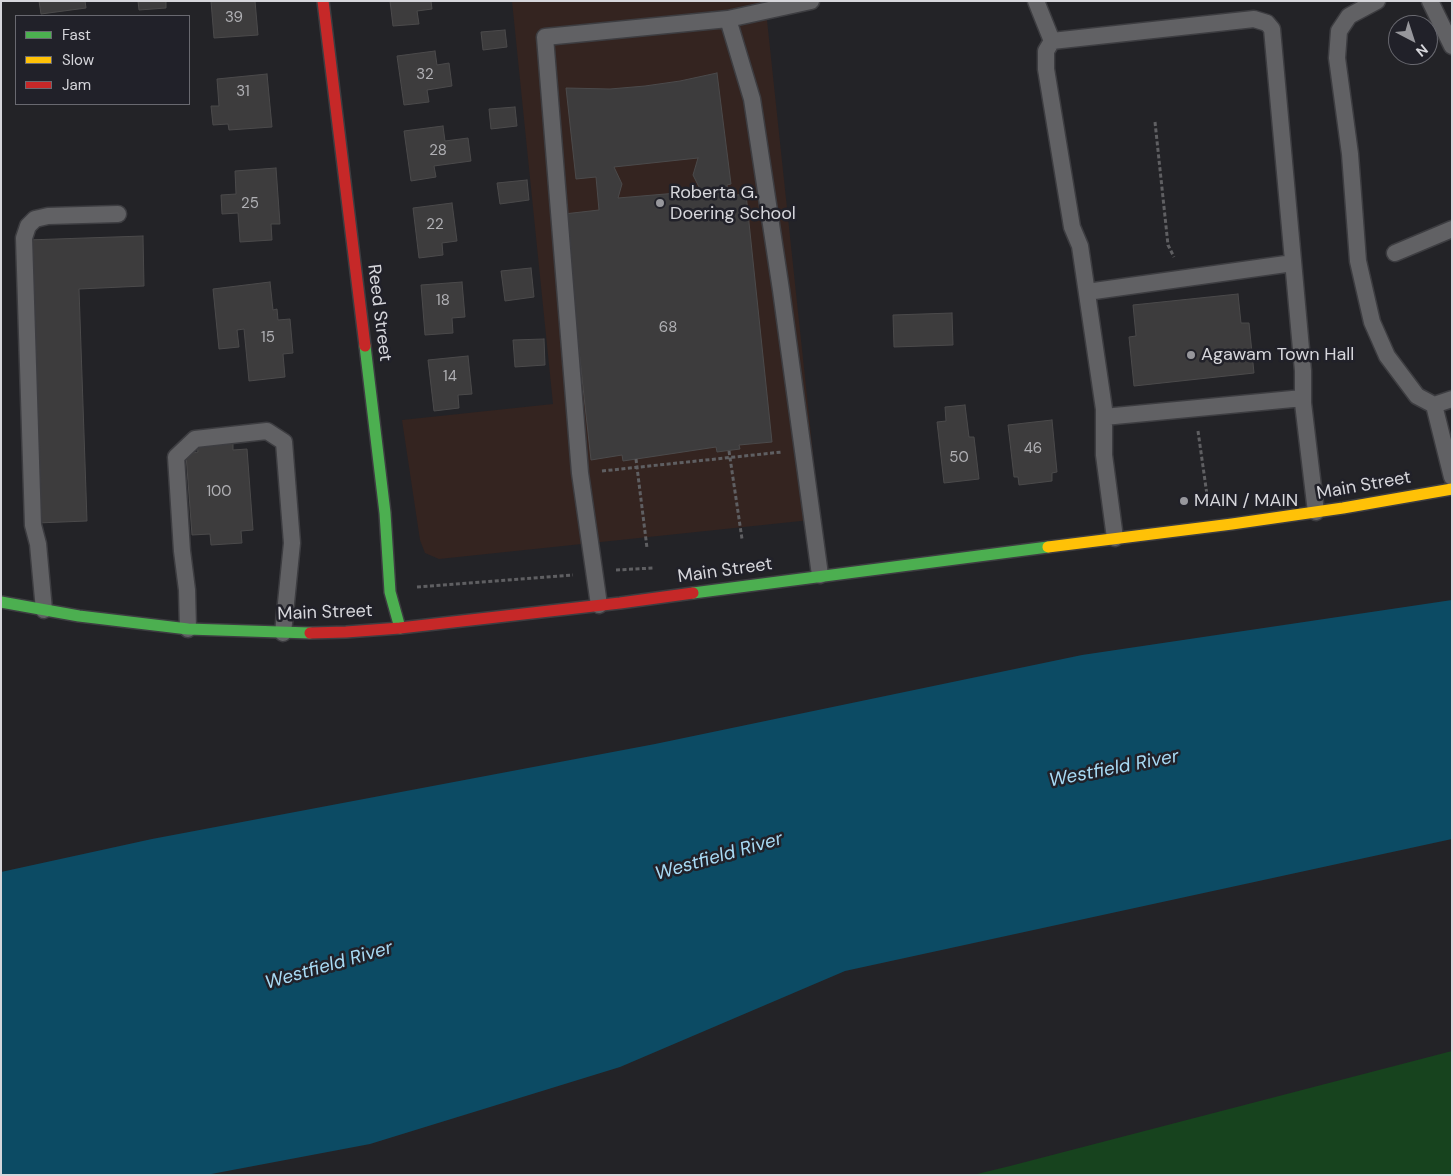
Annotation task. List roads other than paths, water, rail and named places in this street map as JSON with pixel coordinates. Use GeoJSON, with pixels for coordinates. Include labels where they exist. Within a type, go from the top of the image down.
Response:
{"type":"FeatureCollection","features":[{"type":"Feature","properties":{"kind":"main road","name":"Reed Street"},"geometry":{"type":"LineString","coordinates":[[323,1],[385,513],[390,592],[400,628]]}},
{"type":"Feature","properties":{"kind":"main road","name":"Main Street"},"geometry":{"type":"LineString","coordinates":[[1,602],[88,617],[188,629],[283,633],[346,632],[400,628],[599,605],[1232,524],[1316,512],[1452,488]]}},
{"type":"Feature","properties":{"kind":"lane"},"geometry":{"type":"LineString","coordinates":[[599,605],[580,473],[545,37],[728,19],[811,1]]}},
{"type":"Feature","properties":{"kind":"lane"},"geometry":{"type":"LineString","coordinates":[[1036,1],[1052,41]]}},
{"type":"Feature","properties":{"kind":"lane"},"geometry":{"type":"LineString","coordinates":[[1377,1],[1349,16],[1339,31],[1337,58],[1350,154],[1358,261],[1372,322],[1387,356],[1417,396],[1434,405],[1452,399]]}},
{"type":"Feature","properties":{"kind":"lane"},"geometry":{"type":"LineString","coordinates":[[1430,1],[1452,46]]}},
{"type":"Feature","properties":{"kind":"lane"},"geometry":{"type":"LineString","coordinates":[[728,19],[752,99],[781,290],[820,576]]}},
{"type":"Feature","properties":{"kind":"lane"},"geometry":{"type":"LineString","coordinates":[[1052,41],[1254,19],[1267,23],[1272,29],[1303,371],[1303,398],[1316,512]]}},
{"type":"Feature","properties":{"kind":"lane"},"geometry":{"type":"LineString","coordinates":[[1052,41],[1046,50],[1046,69],[1072,228],[1080,246],[1087,292],[1104,417],[1104,455],[1115,538]]}},
{"type":"Feature","properties":{"kind":"lane"},"geometry":{"type":"LineString","coordinates":[[44,610],[38,544],[33,525],[24,238],[28,226],[35,219],[48,216],[118,214]]}},
{"type":"Feature","properties":{"kind":"lane"},"geometry":{"type":"LineString","coordinates":[[1396,253],[1452,229]]}},
{"type":"Feature","properties":{"kind":"lane"},"geometry":{"type":"LineString","coordinates":[[1087,292],[1293,263]]}},
{"type":"Feature","properties":{"kind":"lane"},"geometry":{"type":"LineString","coordinates":[[1104,417],[1303,398]]}},
{"type":"Feature","properties":{"kind":"lane"},"geometry":{"type":"LineString","coordinates":[[1434,405],[1452,477]]}},
{"type":"Feature","properties":{"kind":"lane"},"geometry":{"type":"LineString","coordinates":[[188,629],[187,590],[182,551],[176,457],[195,439],[267,431],[284,442],[287,479],[292,543],[283,633]]}},
{"type":"Feature","properties":{"kind":"water","name":"Westfield River"},"geometry":{"type":"Polygon","coordinates":[[[1452,600],[1452,839],[845,971],[620,1067],[370,1144],[206,1175],[1,1175],[1,872],[152,839],[655,744],[1082,655],[1452,600]]]}},
{"type":"Feature","properties":{"kind":"place","name":"Roberta G. Doering School"},"geometry":{"type":"Point","coordinates":[660,203]}},
{"type":"Feature","properties":{"kind":"place","name":"Agawam Town Hall"},"geometry":{"type":"Point","coordinates":[1191,355]}},
{"type":"Feature","properties":{"kind":"place","name":"MAIN / MAIN"},"geometry":{"type":"Point","coordinates":[1184,501]}}]}
